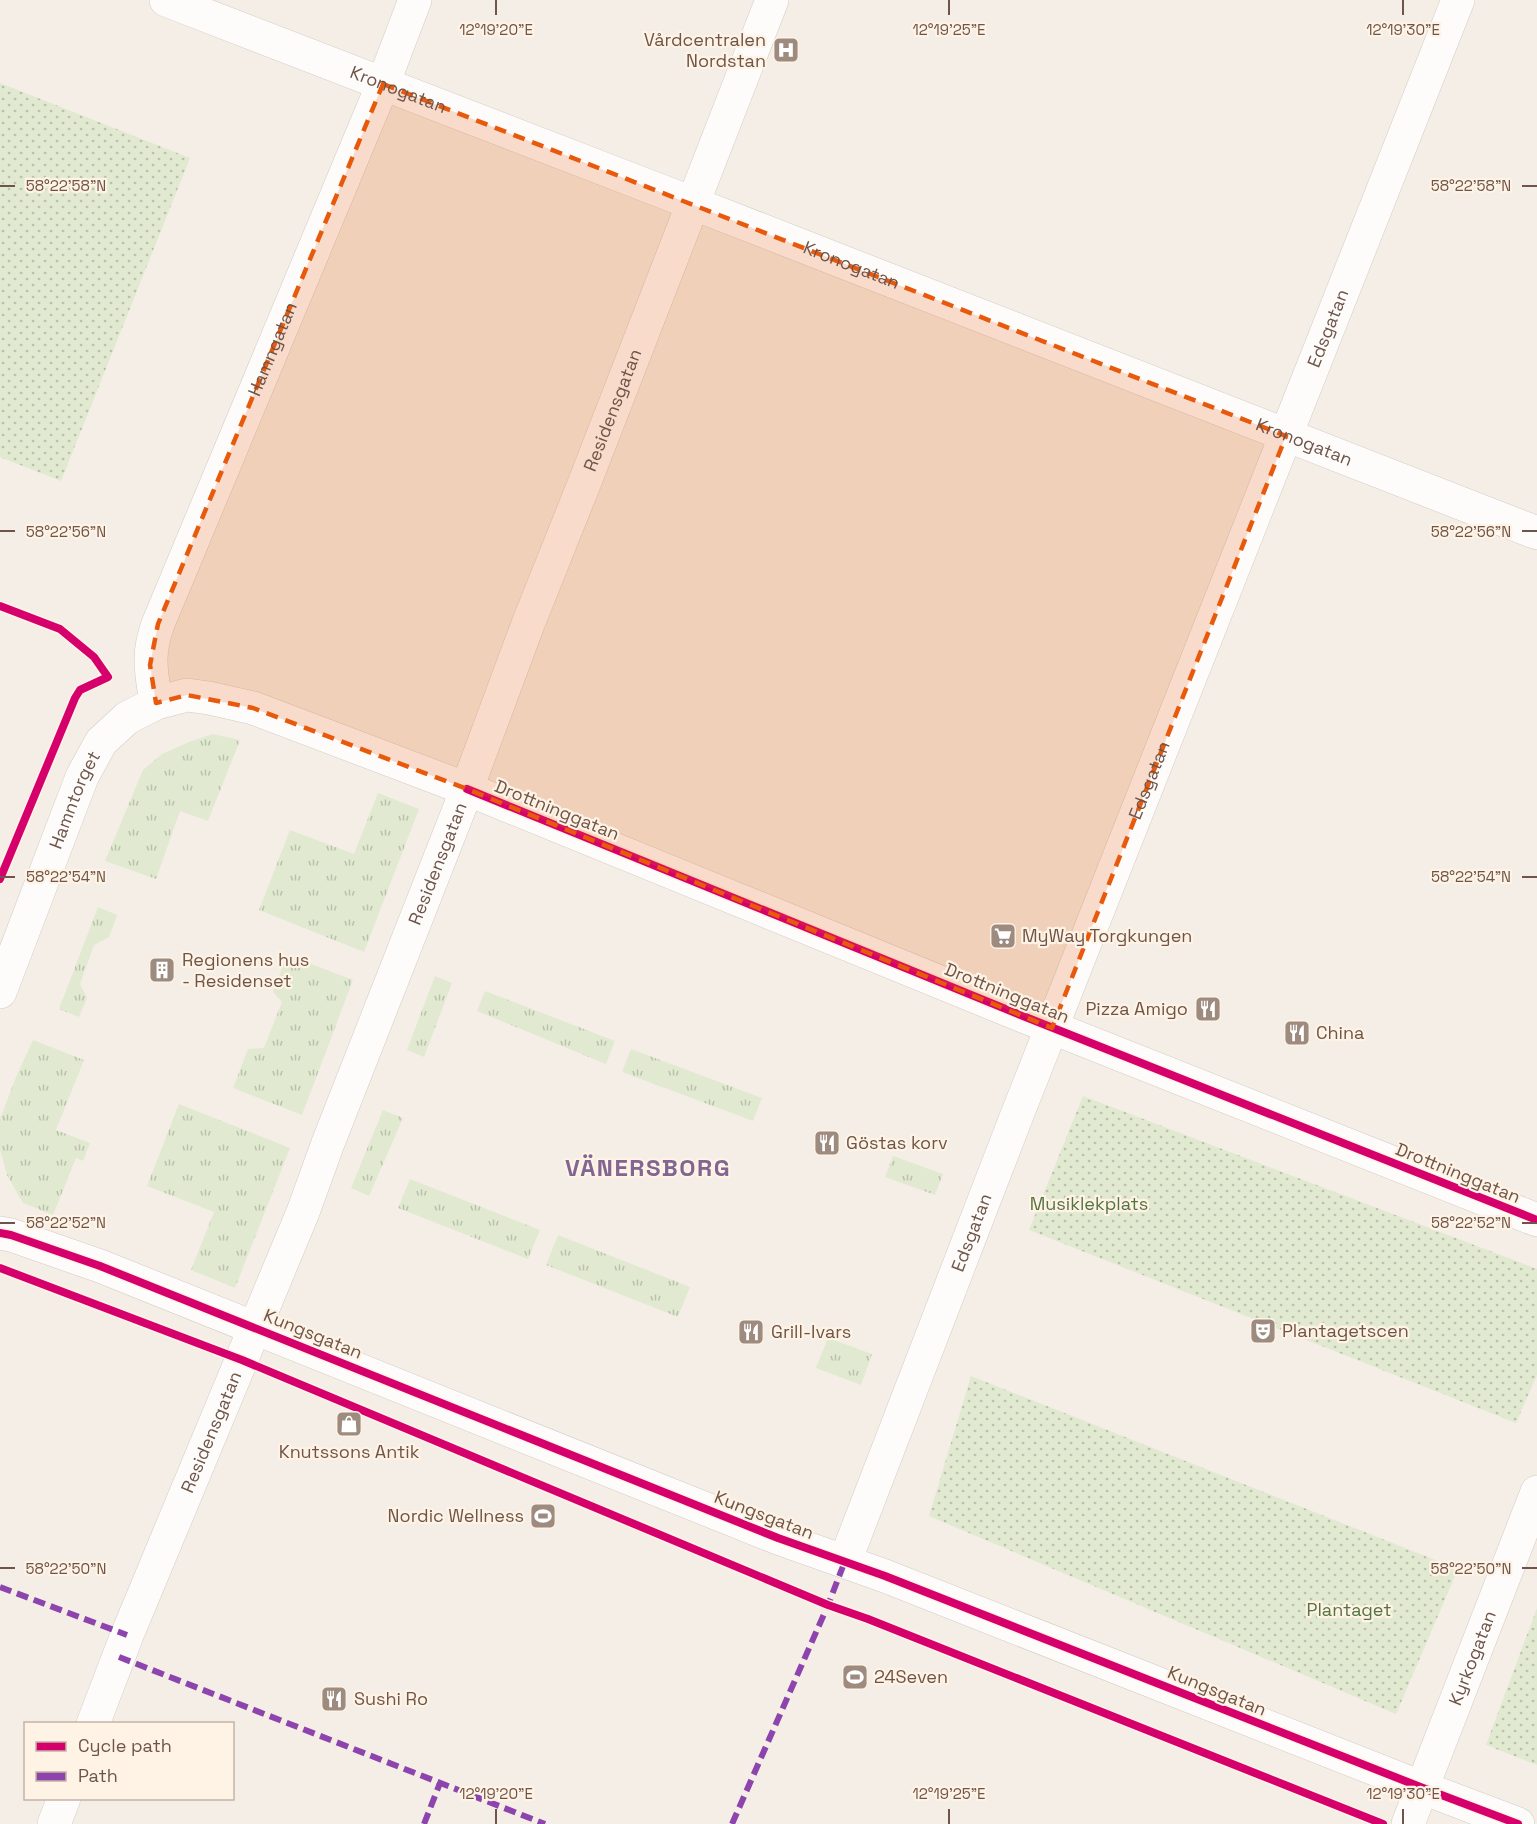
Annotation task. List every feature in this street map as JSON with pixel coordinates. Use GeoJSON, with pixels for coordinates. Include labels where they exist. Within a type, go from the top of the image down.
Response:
{"type":"FeatureCollection","features":[{"type":"Feature","properties":{"kind":"street","name":"Kronogatan"},"geometry":{"type":"LineString","coordinates":[[166,0],[1537,533]]}},
{"type":"Feature","properties":{"kind":"street","name":"Hamngatan"},"geometry":{"type":"LineString","coordinates":[[156,703],[150,665],[158,624],[383,84],[415,0]]}},
{"type":"Feature","properties":{"kind":"street","name":"Residensgatan"},"geometry":{"type":"LineString","coordinates":[[94,1722],[303,1212],[467,789],[528,624],[772,0]]}},
{"type":"Feature","properties":{"kind":"street","name":"Edsgatan"},"geometry":{"type":"LineString","coordinates":[[844,1561],[1458,0]]}},
{"type":"Feature","properties":{"kind":"street","name":"Drottninggatan"},"geometry":{"type":"LineString","coordinates":[[156,703],[187,695],[253,708],[467,789],[1052,1028],[1537,1220]]}},
{"type":"Feature","properties":{"kind":"street","name":"Hamntorget"},"geometry":{"type":"LineString","coordinates":[[0,992],[82,777],[101,742],[127,718],[156,703]]}},
{"type":"Feature","properties":{"kind":"street","name":"Kungsgatan"},"geometry":{"type":"LineString","coordinates":[[4,1228],[778,1538],[844,1561],[1518,1824]]}},
{"type":"Feature","properties":{"kind":"street","name":"Kyrkogatan"},"geometry":{"type":"LineString","coordinates":[[1408,1824],[1537,1492]]}},
{"type":"Feature","properties":{"kind":"street"},"geometry":{"type":"LineString","coordinates":[[54,1824],[63,1800]]}},
{"type":"Feature","properties":{"kind":"highlighted area"},"geometry":{"type":"Polygon","coordinates":[[[383,84],[1286,436],[1052,1028],[467,789],[253,708],[187,695],[156,703],[150,665],[158,624],[383,84]]]}},
{"type":"Feature","properties":{"kind":"green space"},"geometry":{"type":"Polygon","coordinates":[[[0,83],[190,158],[61,481],[0,457],[0,83]]]}},
{"type":"Feature","properties":{"kind":"green space"},"geometry":{"type":"Polygon","coordinates":[[[213,734],[240,740],[208,821],[180,811],[156,879],[105,861],[143,770],[162,754],[213,734]]]}},
{"type":"Feature","properties":{"kind":"green space"},"geometry":{"type":"Polygon","coordinates":[[[378,793],[419,809],[364,952],[259,910],[290,830],[354,854],[378,793]]]}},
{"type":"Feature","properties":{"kind":"green space"},"geometry":{"type":"Polygon","coordinates":[[[98,907],[117,915],[109,937],[94,945],[80,984],[87,998],[79,1017],[59,1009],[98,907]]]}},
{"type":"Feature","properties":{"kind":"green space"},"geometry":{"type":"Polygon","coordinates":[[[287,955],[353,980],[302,1115],[233,1088],[248,1049],[264,1048],[282,1002],[273,992],[287,955]]]}},
{"type":"Feature","properties":{"kind":"green space"},"geometry":{"type":"Polygon","coordinates":[[[435,976],[452,983],[424,1057],[407,1050],[435,976]]]}},
{"type":"Feature","properties":{"kind":"green space"},"geometry":{"type":"Polygon","coordinates":[[[485,991],[615,1041],[606,1064],[477,1011],[485,991]]]}},
{"type":"Feature","properties":{"kind":"green space"},"geometry":{"type":"Polygon","coordinates":[[[33,1040],[84,1060],[56,1130],[90,1143],[83,1161],[76,1158],[53,1215],[23,1203],[7,1175],[0,1150],[0,1119],[33,1040]]]}},
{"type":"Feature","properties":{"kind":"green space"},"geometry":{"type":"Polygon","coordinates":[[[631,1049],[762,1098],[753,1121],[622,1072],[631,1049]]]}},
{"type":"Feature","properties":{"kind":"green space","name":"Musiklekplats"},"geometry":{"type":"Polygon","coordinates":[[[1083,1096],[1537,1269],[1537,1375],[1516,1423],[1029,1230],[1083,1096]]]}},
{"type":"Feature","properties":{"kind":"green space"},"geometry":{"type":"Polygon","coordinates":[[[179,1104],[290,1148],[235,1288],[191,1270],[214,1212],[147,1186],[179,1104]]]}},
{"type":"Feature","properties":{"kind":"green space"},"geometry":{"type":"Polygon","coordinates":[[[383,1110],[403,1118],[369,1196],[351,1188],[383,1110]]]}},
{"type":"Feature","properties":{"kind":"green space"},"geometry":{"type":"Polygon","coordinates":[[[893,1156],[943,1174],[935,1195],[885,1177],[893,1156]]]}},
{"type":"Feature","properties":{"kind":"green space"},"geometry":{"type":"Polygon","coordinates":[[[410,1179],[540,1230],[528,1259],[398,1208],[410,1179]]]}},
{"type":"Feature","properties":{"kind":"green space"},"geometry":{"type":"Polygon","coordinates":[[[558,1235],[690,1287],[678,1317],[546,1265],[558,1235]]]}},
{"type":"Feature","properties":{"kind":"green space"},"geometry":{"type":"Polygon","coordinates":[[[828,1338],[872,1354],[861,1385],[816,1368],[828,1338]]]}},
{"type":"Feature","properties":{"kind":"green space","name":"Plantaget"},"geometry":{"type":"Polygon","coordinates":[[[971,1376],[1458,1569],[1396,1714],[929,1516],[971,1376]]]}},
{"type":"Feature","properties":{"kind":"green space"},"geometry":{"type":"Polygon","coordinates":[[[1537,1608],[1537,1765],[1486,1745],[1537,1608]]]}},
{"type":"Feature","properties":{"kind":"marked path"},"geometry":{"type":"LineString","coordinates":[[732,1824],[845,1561]]}},
{"type":"Feature","properties":{"kind":"marked path"},"geometry":{"type":"LineString","coordinates":[[0,1587],[127,1635]]}},
{"type":"Feature","properties":{"kind":"marked path"},"geometry":{"type":"LineString","coordinates":[[119,1657],[545,1824]]}},
{"type":"Feature","properties":{"kind":"marked path"},"geometry":{"type":"LineString","coordinates":[[424,1824],[440,1783]]}},
{"type":"Feature","properties":{"kind":"cycle path"},"geometry":{"type":"LineString","coordinates":[[0,606],[60,629],[94,657],[108,677],[80,690],[75,698],[0,879]]}},
{"type":"Feature","properties":{"kind":"cycle path"},"geometry":{"type":"LineString","coordinates":[[467,789],[1023,1016],[1537,1220]]}},
{"type":"Feature","properties":{"kind":"cycle path"},"geometry":{"type":"LineString","coordinates":[[0,1233],[100,1266],[778,1538],[885,1576],[1518,1824]]}},
{"type":"Feature","properties":{"kind":"cycle path"},"geometry":{"type":"LineString","coordinates":[[0,1268],[242,1360],[828,1605],[1383,1824]]}},
{"type":"Feature","properties":{"kind":"place","name":"Vårdcentralen Nordstan"},"geometry":{"type":"Point","coordinates":[786,50]}},
{"type":"Feature","properties":{"kind":"place","name":"MyWay Torgkungen"},"geometry":{"type":"Point","coordinates":[1003,936]}},
{"type":"Feature","properties":{"kind":"place","name":"Regionens hus - Residenset"},"geometry":{"type":"Point","coordinates":[162,970]}},
{"type":"Feature","properties":{"kind":"place","name":"Pizza Amigo"},"geometry":{"type":"Point","coordinates":[1208,1009]}},
{"type":"Feature","properties":{"kind":"place","name":"China"},"geometry":{"type":"Point","coordinates":[1297,1033]}},
{"type":"Feature","properties":{"kind":"place","name":"Göstas korv"},"geometry":{"type":"Point","coordinates":[827,1143]}},
{"type":"Feature","properties":{"kind":"place","name":"Plantagetscen"},"geometry":{"type":"Point","coordinates":[1263,1331]}},
{"type":"Feature","properties":{"kind":"place","name":"Grill-Ivars"},"geometry":{"type":"Point","coordinates":[751,1332]}},
{"type":"Feature","properties":{"kind":"place","name":"Knutssons Antik"},"geometry":{"type":"Point","coordinates":[349,1424]}},
{"type":"Feature","properties":{"kind":"place","name":"Nordic Wellness"},"geometry":{"type":"Point","coordinates":[543,1516]}},
{"type":"Feature","properties":{"kind":"place","name":"24Seven"},"geometry":{"type":"Point","coordinates":[855,1677]}},
{"type":"Feature","properties":{"kind":"place","name":"Sushi Ro"},"geometry":{"type":"Point","coordinates":[334,1699]}},
{"type":"Feature","properties":{"kind":"district","name":"VÄNERSBORG"},"geometry":{"type":"Point","coordinates":[648,1168]}}]}
